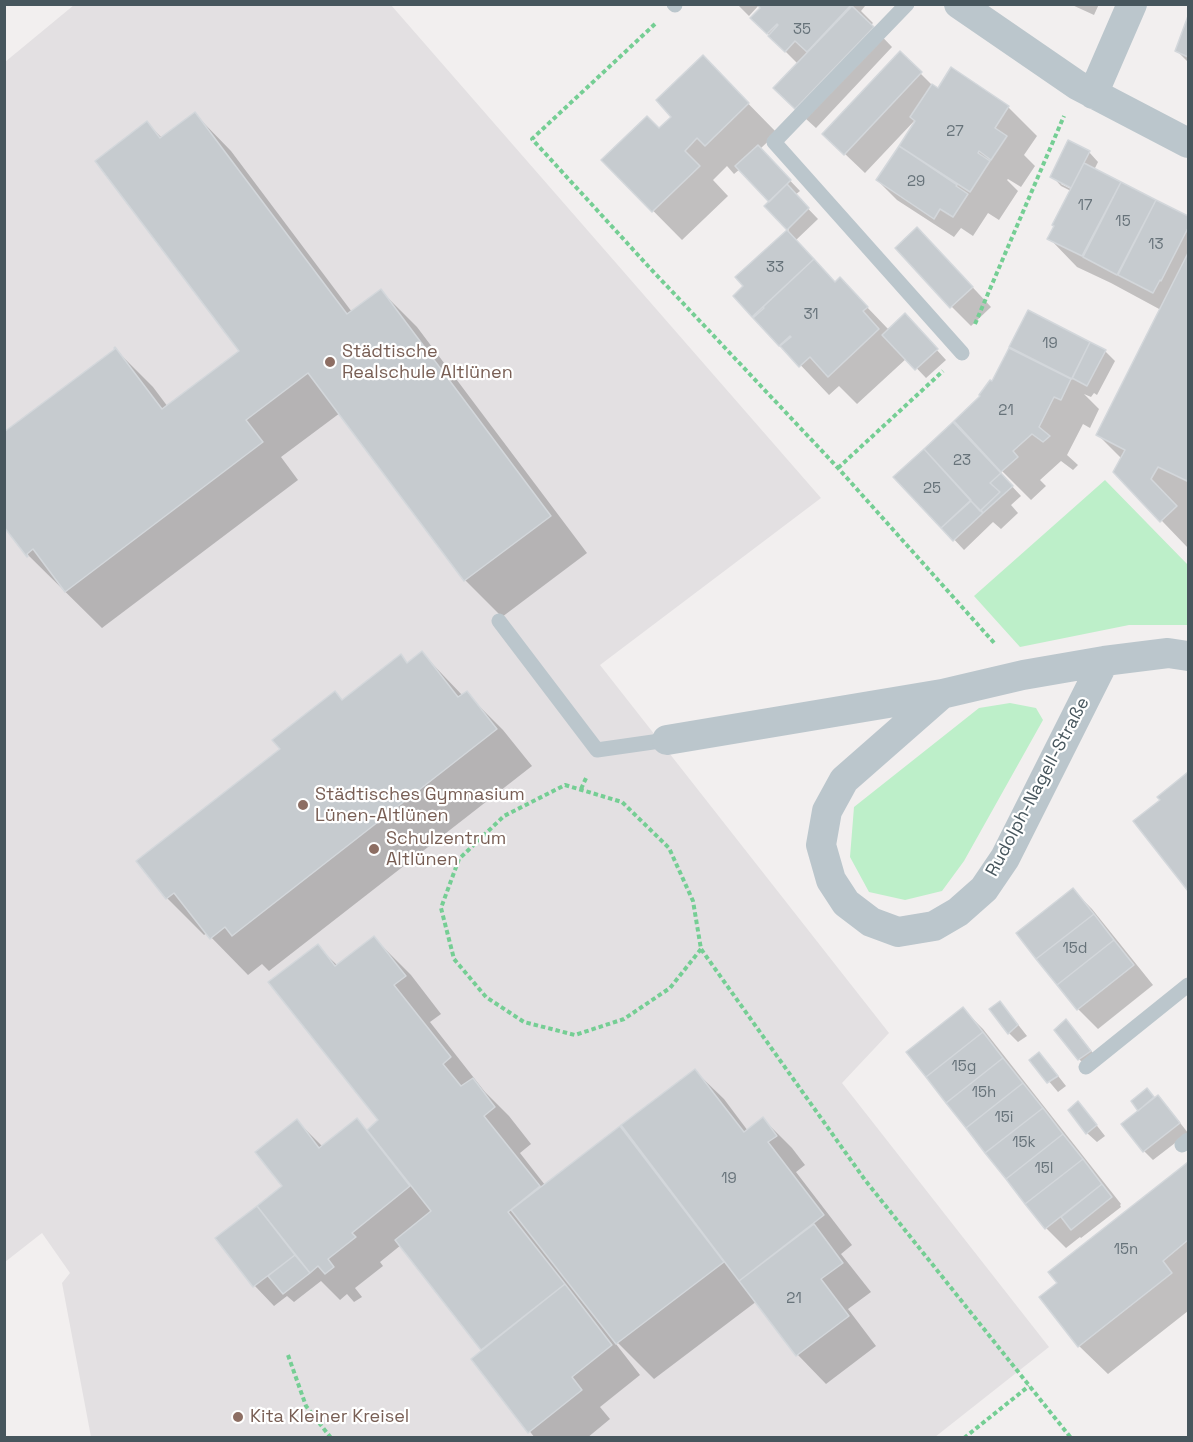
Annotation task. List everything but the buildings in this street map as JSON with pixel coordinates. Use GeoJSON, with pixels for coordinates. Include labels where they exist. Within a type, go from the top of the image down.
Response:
{"type":"FeatureCollection","features":[{"type":"Feature","properties":{"kind":"street"},"geometry":{"type":"LineString","coordinates":[[959,4],[1085,89],[1188,143]]}},
{"type":"Feature","properties":{"kind":"street"},"geometry":{"type":"LineString","coordinates":[[1085,89],[1132,4]]}},
{"type":"Feature","properties":{"kind":"street","name":"Rudolph-Nagell-Straße"},"geometry":{"type":"LineString","coordinates":[[667,740],[942,694],[1023,675],[1104,661],[1168,653],[1188,656]]}},
{"type":"Feature","properties":{"kind":"street","name":"Rudolph-Nagell-Straße"},"geometry":{"type":"LineString","coordinates":[[942,694],[844,780],[827,811],[821,845],[831,880],[846,903],[872,922],[898,932],[934,926],[958,912],[984,889],[1005,858],[1104,661]]}},
{"type":"Feature","properties":{"kind":"lane"},"geometry":{"type":"LineString","coordinates":[[907,4],[774,142],[962,353]]}},
{"type":"Feature","properties":{"kind":"lane"},"geometry":{"type":"LineString","coordinates":[[499,621],[597,750],[667,740]]}},
{"type":"Feature","properties":{"kind":"lane"},"geometry":{"type":"LineString","coordinates":[[1086,1067],[1188,985]]}},
{"type":"Feature","properties":{"kind":"path"},"geometry":{"type":"LineString","coordinates":[[674,5],[532,140],[838,468],[1023,675]]}},
{"type":"Feature","properties":{"kind":"path"},"geometry":{"type":"LineString","coordinates":[[838,468],[962,353],[1085,89]]}},
{"type":"Feature","properties":{"kind":"path"},"geometry":{"type":"LineString","coordinates":[[701,949],[670,988],[624,1019],[575,1035],[524,1022],[486,997],[454,959],[441,908],[459,859],[504,816],[565,785],[622,802],[669,848],[693,901],[701,949],[865,1180],[1071,1437]]}},
{"type":"Feature","properties":{"kind":"path"},"geometry":{"type":"LineString","coordinates":[[288,1355],[306,1406],[331,1437]]}},
{"type":"Feature","properties":{"kind":"path"},"geometry":{"type":"LineString","coordinates":[[964,1437],[1029,1386]]}},
{"type":"Feature","properties":{"kind":"shaded area","name":"Schulzentrum Altlünen"},"geometry":{"type":"Polygon","coordinates":[[[74,5],[391,5],[821,498],[600,665],[889,1033],[842,1083],[1049,1347],[935,1437],[91,1437],[62,1283],[70,1273],[42,1233],[5,1262],[5,62],[74,5]]]}},
{"type":"Feature","properties":{"kind":"green space"},"geometry":{"type":"Polygon","coordinates":[[[1105,480],[1188,565],[1188,625],[1129,625],[1020,647],[974,596],[1105,480]]]}},
{"type":"Feature","properties":{"kind":"green space"},"geometry":{"type":"Polygon","coordinates":[[[1010,703],[1036,708],[1043,720],[964,861],[942,891],[905,900],[869,892],[850,857],[854,807],[979,708],[1010,703]]]}},
{"type":"Feature","properties":{"kind":"place","name":"Städtische Realschule Altlünen"},"geometry":{"type":"Point","coordinates":[330,362]}},
{"type":"Feature","properties":{"kind":"place","name":"Städtisches Gymnasium Lünen-Altlünen"},"geometry":{"type":"Point","coordinates":[303,805]}},
{"type":"Feature","properties":{"kind":"place","name":"Schulzentrum Altlünen"},"geometry":{"type":"Point","coordinates":[374,849]}},
{"type":"Feature","properties":{"kind":"place","name":"Kita Kleiner Kreisel"},"geometry":{"type":"Point","coordinates":[238,1417]}}]}
